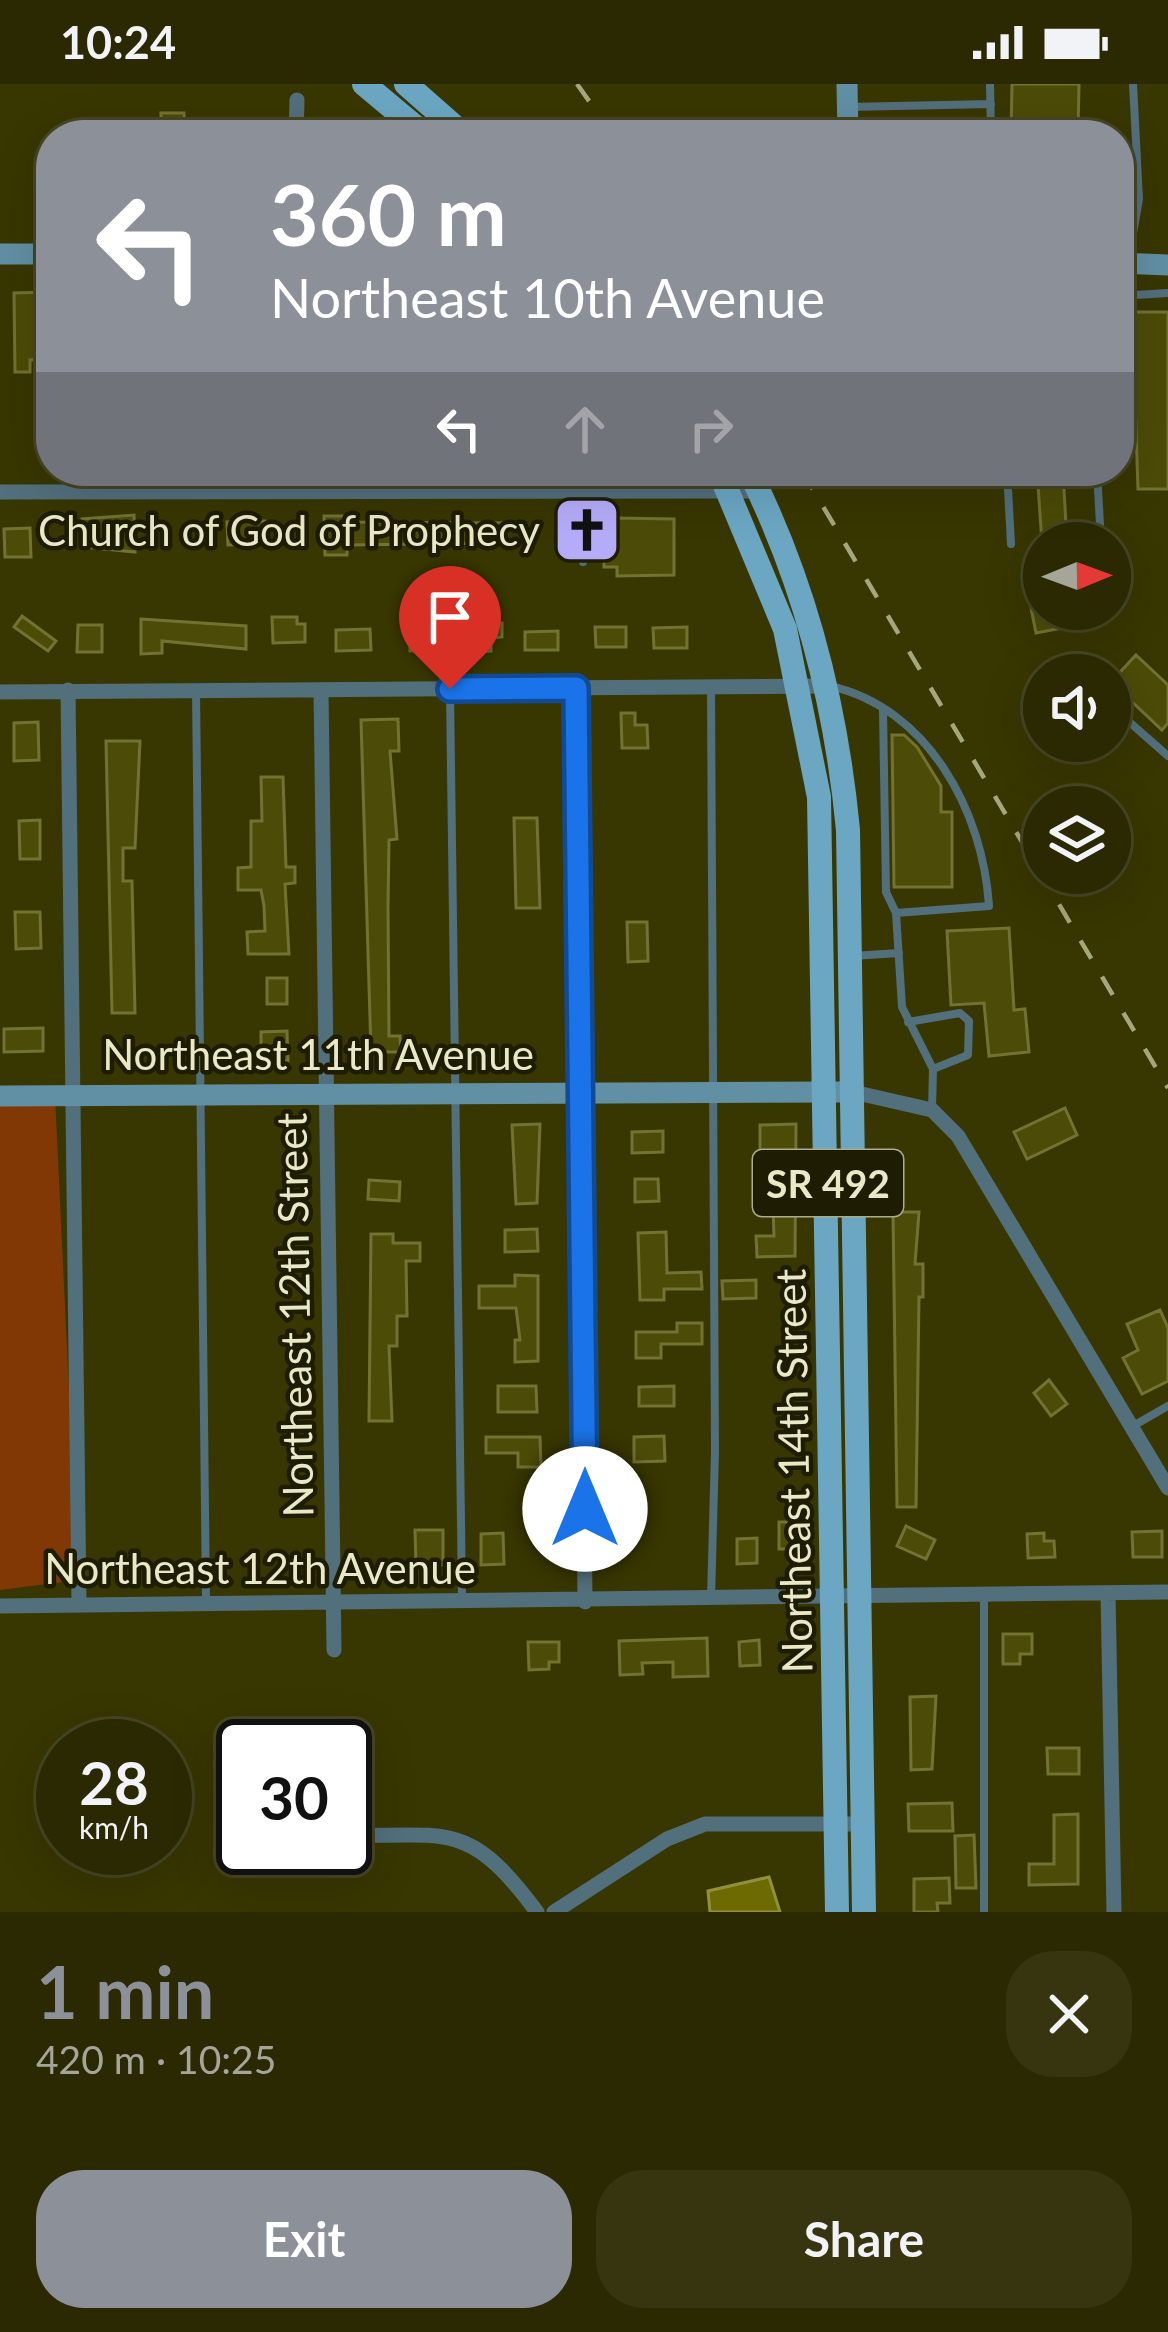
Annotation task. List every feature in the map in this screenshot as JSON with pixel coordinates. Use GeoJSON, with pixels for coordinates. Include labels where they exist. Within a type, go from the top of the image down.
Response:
{"type":"FeatureCollection","features":[{"type":"Feature","properties":{"kind":"main road"},"geometry":{"type":"LineString","coordinates":[[364,84],[407,120]]}},
{"type":"Feature","properties":{"kind":"main road"},"geometry":{"type":"LineString","coordinates":[[406,84],[447,120]]}},
{"type":"Feature","properties":{"kind":"main road","name":"Northeast 14th Street"},"geometry":{"type":"LineString","coordinates":[[727,486],[776,601],[800,686],[822,832],[837,1912]]}},
{"type":"Feature","properties":{"kind":"main road","name":"Northeast 14th Street"},"geometry":{"type":"LineString","coordinates":[[756,486],[798,584],[828,686],[848,830],[864,1912]]}},
{"type":"Feature","properties":{"kind":"street"},"geometry":{"type":"LineString","coordinates":[[296,120],[297,100]]}},
{"type":"Feature","properties":{"kind":"street"},"geometry":{"type":"LineString","coordinates":[[0,254],[36,254]]}},
{"type":"Feature","properties":{"kind":"street"},"geometry":{"type":"LineString","coordinates":[[1134,263],[1168,265]]}},
{"type":"Feature","properties":{"kind":"street"},"geometry":{"type":"LineString","coordinates":[[294,486],[294,492]]}},
{"type":"Feature","properties":{"kind":"street"},"geometry":{"type":"LineString","coordinates":[[0,492],[580,492],[678,491],[702,486]]}},
{"type":"Feature","properties":{"kind":"street"},"geometry":{"type":"LineString","coordinates":[[0,692],[828,686]]}},
{"type":"Feature","properties":{"kind":"street"},"geometry":{"type":"LineString","coordinates":[[576,688],[585,1602]]}},
{"type":"Feature","properties":{"kind":"street"},"geometry":{"type":"LineString","coordinates":[[68,690],[79,1604]]}},
{"type":"Feature","properties":{"kind":"street","name":"Northeast 12th Street"},"geometry":{"type":"LineString","coordinates":[[321,691],[334,1650]]}},
{"type":"Feature","properties":{"kind":"street"},"geometry":{"type":"LineString","coordinates":[[854,1092],[932,1110],[958,1136],[1168,1488]]}},
{"type":"Feature","properties":{"kind":"street","name":"Northeast 11th Avenue"},"geometry":{"type":"LineString","coordinates":[[0,1096],[854,1092]]}},
{"type":"Feature","properties":{"kind":"street"},"geometry":{"type":"LineString","coordinates":[[1108,1592],[1114,1912]]}},
{"type":"Feature","properties":{"kind":"street","name":"Northeast 12th Avenue"},"geometry":{"type":"LineString","coordinates":[[0,1606],[1168,1592]]}},
{"type":"Feature","properties":{"kind":"street"},"geometry":{"type":"LineString","coordinates":[[554,1912],[668,1839],[705,1824],[863,1824]]}},
{"type":"Feature","properties":{"kind":"street"},"geometry":{"type":"LineString","coordinates":[[372,1837],[464,1840],[499,1861],[537,1912]]}},
{"type":"Feature","properties":{"kind":"lane"},"geometry":{"type":"LineString","coordinates":[[990,84],[991,120]]}},
{"type":"Feature","properties":{"kind":"lane"},"geometry":{"type":"LineString","coordinates":[[1133,84],[1139,199],[1134,219]]}},
{"type":"Feature","properties":{"kind":"lane"},"geometry":{"type":"LineString","coordinates":[[847,95],[991,104]]}},
{"type":"Feature","properties":{"kind":"lane"},"geometry":{"type":"LineString","coordinates":[[1134,295],[1168,293]]}},
{"type":"Feature","properties":{"kind":"lane"},"geometry":{"type":"LineString","coordinates":[[678,486],[678,491]]}},
{"type":"Feature","properties":{"kind":"lane"},"geometry":{"type":"LineString","coordinates":[[1008,486],[1011,544]]}},
{"type":"Feature","properties":{"kind":"lane"},"geometry":{"type":"LineString","coordinates":[[1098,486],[1100,522]]}},
{"type":"Feature","properties":{"kind":"lane"},"geometry":{"type":"LineString","coordinates":[[580,492],[583,562]]}},
{"type":"Feature","properties":{"kind":"lane"},"geometry":{"type":"LineString","coordinates":[[828,686],[859,693],[925,742],[950,774],[977,841],[988,906],[896,913]]}},
{"type":"Feature","properties":{"kind":"lane"},"geometry":{"type":"LineString","coordinates":[[711,687],[711,1600]]}},
{"type":"Feature","properties":{"kind":"lane"},"geometry":{"type":"LineString","coordinates":[[450,689],[462,1602]]}},
{"type":"Feature","properties":{"kind":"lane"},"geometry":{"type":"LineString","coordinates":[[196,690],[206,1604]]}},
{"type":"Feature","properties":{"kind":"lane"},"geometry":{"type":"LineString","coordinates":[[883,708],[886,892],[896,913],[902,1007],[933,1069],[932,1110]]}},
{"type":"Feature","properties":{"kind":"lane"},"geometry":{"type":"LineString","coordinates":[[1131,723],[1168,756]]}},
{"type":"Feature","properties":{"kind":"lane"},"geometry":{"type":"LineString","coordinates":[[852,956],[898,953]]}},
{"type":"Feature","properties":{"kind":"lane"},"geometry":{"type":"LineString","coordinates":[[908,1022],[960,1012],[969,1022],[968,1055],[933,1069]]}},
{"type":"Feature","properties":{"kind":"lane"},"geometry":{"type":"LineString","coordinates":[[1132,1427],[1168,1406]]}},
{"type":"Feature","properties":{"kind":"lane"},"geometry":{"type":"LineString","coordinates":[[984,1596],[984,1912]]}},
{"type":"Feature","properties":{"kind":"shaded area"},"geometry":{"type":"Polygon","coordinates":[[[0,1096],[55,1096],[78,1580],[0,1590],[0,1096]]]}},
{"type":"Feature","properties":{"kind":"shaded area"},"geometry":{"type":"Polygon","coordinates":[[[769,1877],[780,1912],[710,1912],[708,1891],[769,1877]]]}},
{"type":"Feature","properties":{"kind":"building"},"geometry":{"type":"Polygon","coordinates":[[[1012,84],[1079,84],[1078,120],[1011,120],[1012,84]]]}},
{"type":"Feature","properties":{"kind":"building"},"geometry":{"type":"Polygon","coordinates":[[[161,113],[184,113],[184,120],[161,120],[161,113]]]}},
{"type":"Feature","properties":{"kind":"building"},"geometry":{"type":"Polygon","coordinates":[[[36,292],[36,360],[30,360],[30,372],[15,372],[14,293],[36,292]]]}},
{"type":"Feature","properties":{"kind":"building"},"geometry":{"type":"Polygon","coordinates":[[[1134,312],[1168,312],[1168,489],[1138,489],[1134,312]]]}},
{"type":"Feature","properties":{"kind":"building"},"geometry":{"type":"Polygon","coordinates":[[[1038,486],[1064,486],[1066,522],[1041,522],[1038,486]]]}},
{"type":"Feature","properties":{"kind":"building"},"geometry":{"type":"Polygon","coordinates":[[[134,515],[135,552],[82,547],[82,519],[134,515]]]}},
{"type":"Feature","properties":{"kind":"building"},"geometry":{"type":"Polygon","coordinates":[[[324,516],[346,516],[346,522],[507,523],[507,543],[347,545],[347,555],[325,555],[324,516]]]}},
{"type":"Feature","properties":{"kind":"building"},"geometry":{"type":"Polygon","coordinates":[[[617,518],[674,519],[674,575],[617,576],[617,567],[604,567],[604,553],[617,553],[617,518]]]}},
{"type":"Feature","properties":{"kind":"building"},"geometry":{"type":"Polygon","coordinates":[[[265,521],[266,544],[228,545],[227,522],[265,521]]]}},
{"type":"Feature","properties":{"kind":"building"},"geometry":{"type":"Polygon","coordinates":[[[30,528],[31,557],[5,557],[4,529],[30,528]]]}},
{"type":"Feature","properties":{"kind":"building"},"geometry":{"type":"Polygon","coordinates":[[[22,616],[56,641],[48,651],[14,627],[22,616]]]}},
{"type":"Feature","properties":{"kind":"building"},"geometry":{"type":"Polygon","coordinates":[[[272,617],[297,617],[297,624],[305,624],[305,642],[273,643],[272,617]]]}},
{"type":"Feature","properties":{"kind":"building"},"geometry":{"type":"Polygon","coordinates":[[[141,619],[246,626],[246,649],[162,641],[162,653],[141,654],[141,619]]]}},
{"type":"Feature","properties":{"kind":"building"},"geometry":{"type":"Polygon","coordinates":[[[502,623],[502,637],[491,638],[491,651],[468,652],[467,624],[502,623]]]}},
{"type":"Feature","properties":{"kind":"building"},"geometry":{"type":"Polygon","coordinates":[[[78,625],[102,625],[102,652],[77,652],[78,625]]]}},
{"type":"Feature","properties":{"kind":"building"},"geometry":{"type":"Polygon","coordinates":[[[444,626],[444,650],[410,651],[409,627],[444,626]]]}},
{"type":"Feature","properties":{"kind":"building"},"geometry":{"type":"Polygon","coordinates":[[[595,627],[626,627],[626,647],[596,647],[595,627]]]}},
{"type":"Feature","properties":{"kind":"building"},"geometry":{"type":"Polygon","coordinates":[[[687,627],[687,648],[654,648],[653,628],[687,627]]]}},
{"type":"Feature","properties":{"kind":"building"},"geometry":{"type":"Polygon","coordinates":[[[370,629],[371,650],[336,651],[336,630],[370,629]]]}},
{"type":"Feature","properties":{"kind":"building"},"geometry":{"type":"Polygon","coordinates":[[[558,631],[558,650],[525,650],[525,632],[558,631]]]}},
{"type":"Feature","properties":{"kind":"building"},"geometry":{"type":"Polygon","coordinates":[[[1136,655],[1168,685],[1168,723],[1162,730],[1131,701],[1131,660],[1136,655]]]}},
{"type":"Feature","properties":{"kind":"building"},"geometry":{"type":"Polygon","coordinates":[[[621,713],[635,713],[635,725],[647,725],[648,748],[622,748],[621,713]]]}},
{"type":"Feature","properties":{"kind":"building"},"geometry":{"type":"Polygon","coordinates":[[[398,719],[399,751],[390,751],[397,839],[389,840],[389,1036],[400,1036],[401,1052],[371,1052],[361,720],[398,719]]]}},
{"type":"Feature","properties":{"kind":"building"},"geometry":{"type":"Polygon","coordinates":[[[38,722],[39,760],[14,761],[14,723],[38,722]]]}},
{"type":"Feature","properties":{"kind":"building"},"geometry":{"type":"Polygon","coordinates":[[[892,735],[904,735],[917,747],[941,786],[941,812],[952,812],[952,887],[894,887],[892,735]]]}},
{"type":"Feature","properties":{"kind":"building"},"geometry":{"type":"Polygon","coordinates":[[[106,741],[140,741],[135,848],[123,848],[123,881],[132,881],[135,1013],[112,1013],[106,741]]]}},
{"type":"Feature","properties":{"kind":"building"},"geometry":{"type":"Polygon","coordinates":[[[261,777],[283,777],[286,867],[295,867],[295,883],[285,884],[289,954],[248,954],[247,932],[265,931],[264,906],[261,890],[238,890],[238,868],[251,867],[251,821],[262,821],[261,777]]]}},
{"type":"Feature","properties":{"kind":"building"},"geometry":{"type":"Polygon","coordinates":[[[514,818],[537,818],[540,908],[516,908],[514,818]]]}},
{"type":"Feature","properties":{"kind":"building"},"geometry":{"type":"Polygon","coordinates":[[[40,820],[40,859],[20,859],[19,821],[40,820]]]}},
{"type":"Feature","properties":{"kind":"building"},"geometry":{"type":"Polygon","coordinates":[[[15,912],[40,912],[41,948],[16,949],[15,912]]]}},
{"type":"Feature","properties":{"kind":"building"},"geometry":{"type":"Polygon","coordinates":[[[627,922],[647,922],[648,961],[628,962],[627,922]]]}},
{"type":"Feature","properties":{"kind":"building"},"geometry":{"type":"Polygon","coordinates":[[[1009,928],[1014,1010],[1025,1009],[1029,1052],[989,1056],[984,1003],[951,1005],[947,931],[1009,928]]]}},
{"type":"Feature","properties":{"kind":"building"},"geometry":{"type":"Polygon","coordinates":[[[267,978],[287,978],[287,1004],[267,1004],[267,978]]]}},
{"type":"Feature","properties":{"kind":"building"},"geometry":{"type":"Polygon","coordinates":[[[43,1028],[43,1051],[4,1052],[4,1029],[43,1028]]]}},
{"type":"Feature","properties":{"kind":"building"},"geometry":{"type":"Polygon","coordinates":[[[287,1031],[288,1061],[261,1061],[261,1032],[287,1031]]]}},
{"type":"Feature","properties":{"kind":"building"},"geometry":{"type":"Polygon","coordinates":[[[1065,1108],[1077,1135],[1027,1159],[1014,1132],[1065,1108]]]}},
{"type":"Feature","properties":{"kind":"building"},"geometry":{"type":"Polygon","coordinates":[[[540,1124],[537,1203],[516,1204],[512,1125],[540,1124]]]}},
{"type":"Feature","properties":{"kind":"building"},"geometry":{"type":"Polygon","coordinates":[[[796,1124],[795,1256],[757,1257],[756,1236],[774,1236],[773,1207],[765,1207],[764,1190],[774,1190],[774,1153],[760,1153],[760,1125],[796,1124]]]}},
{"type":"Feature","properties":{"kind":"building"},"geometry":{"type":"Polygon","coordinates":[[[663,1131],[663,1152],[632,1153],[632,1132],[663,1131]]]}},
{"type":"Feature","properties":{"kind":"building"},"geometry":{"type":"Polygon","coordinates":[[[635,1179],[658,1179],[659,1201],[635,1202],[635,1179]]]}},
{"type":"Feature","properties":{"kind":"building"},"geometry":{"type":"Polygon","coordinates":[[[369,1180],[400,1182],[399,1201],[368,1199],[369,1180]]]}},
{"type":"Feature","properties":{"kind":"building"},"geometry":{"type":"Polygon","coordinates":[[[893,1212],[919,1212],[915,1264],[923,1264],[923,1297],[919,1297],[916,1507],[897,1507],[893,1212]]]}},
{"type":"Feature","properties":{"kind":"building"},"geometry":{"type":"Polygon","coordinates":[[[537,1229],[538,1251],[505,1252],[505,1230],[537,1229]]]}},
{"type":"Feature","properties":{"kind":"building"},"geometry":{"type":"Polygon","coordinates":[[[666,1232],[667,1273],[701,1272],[702,1289],[664,1289],[664,1300],[640,1300],[638,1233],[666,1232]]]}},
{"type":"Feature","properties":{"kind":"building"},"geometry":{"type":"Polygon","coordinates":[[[371,1234],[393,1234],[393,1243],[420,1243],[420,1261],[406,1261],[407,1316],[397,1316],[397,1346],[389,1346],[392,1421],[369,1421],[371,1234]]]}},
{"type":"Feature","properties":{"kind":"building"},"geometry":{"type":"Polygon","coordinates":[[[515,1275],[538,1276],[538,1361],[515,1362],[515,1340],[520,1340],[516,1308],[479,1308],[479,1286],[515,1286],[515,1275]]]}},
{"type":"Feature","properties":{"kind":"building"},"geometry":{"type":"Polygon","coordinates":[[[756,1280],[756,1298],[723,1299],[722,1281],[756,1280]]]}},
{"type":"Feature","properties":{"kind":"building"},"geometry":{"type":"Polygon","coordinates":[[[1160,1310],[1168,1328],[1168,1381],[1142,1394],[1123,1358],[1138,1350],[1127,1324],[1160,1310]]]}},
{"type":"Feature","properties":{"kind":"building"},"geometry":{"type":"Polygon","coordinates":[[[677,1323],[702,1323],[702,1344],[661,1344],[661,1358],[636,1358],[636,1332],[677,1332],[677,1323]]]}},
{"type":"Feature","properties":{"kind":"building"},"geometry":{"type":"Polygon","coordinates":[[[1049,1380],[1067,1404],[1051,1416],[1034,1393],[1049,1380]]]}},
{"type":"Feature","properties":{"kind":"building"},"geometry":{"type":"Polygon","coordinates":[[[498,1386],[536,1386],[537,1412],[498,1412],[498,1386]]]}},
{"type":"Feature","properties":{"kind":"building"},"geometry":{"type":"Polygon","coordinates":[[[674,1386],[674,1406],[639,1406],[639,1387],[674,1386]]]}},
{"type":"Feature","properties":{"kind":"building"},"geometry":{"type":"Polygon","coordinates":[[[664,1436],[665,1461],[634,1462],[634,1437],[664,1436]]]}},
{"type":"Feature","properties":{"kind":"building"},"geometry":{"type":"Polygon","coordinates":[[[486,1437],[540,1437],[541,1467],[518,1467],[518,1453],[486,1453],[486,1437]]]}},
{"type":"Feature","properties":{"kind":"building"},"geometry":{"type":"Polygon","coordinates":[[[779,1522],[799,1522],[799,1539],[808,1539],[809,1561],[789,1561],[789,1549],[779,1549],[779,1522]]]}},
{"type":"Feature","properties":{"kind":"building"},"geometry":{"type":"Polygon","coordinates":[[[906,1526],[935,1540],[926,1559],[897,1546],[906,1526]]]}},
{"type":"Feature","properties":{"kind":"building"},"geometry":{"type":"Polygon","coordinates":[[[415,1530],[443,1530],[443,1565],[416,1565],[415,1530]]]}},
{"type":"Feature","properties":{"kind":"building"},"geometry":{"type":"Polygon","coordinates":[[[1162,1531],[1162,1557],[1133,1557],[1132,1532],[1162,1531]]]}},
{"type":"Feature","properties":{"kind":"building"},"geometry":{"type":"Polygon","coordinates":[[[503,1533],[504,1564],[481,1565],[481,1534],[503,1533]]]}},
{"type":"Feature","properties":{"kind":"building"},"geometry":{"type":"Polygon","coordinates":[[[1044,1533],[1044,1541],[1054,1541],[1055,1557],[1028,1558],[1027,1534],[1044,1533]]]}},
{"type":"Feature","properties":{"kind":"building"},"geometry":{"type":"Polygon","coordinates":[[[757,1538],[757,1563],[737,1564],[737,1539],[757,1538]]]}},
{"type":"Feature","properties":{"kind":"building"},"geometry":{"type":"Polygon","coordinates":[[[1003,1634],[1032,1634],[1032,1654],[1020,1654],[1020,1664],[1003,1664],[1003,1634]]]}},
{"type":"Feature","properties":{"kind":"building"},"geometry":{"type":"Polygon","coordinates":[[[707,1638],[708,1676],[673,1677],[673,1662],[642,1663],[643,1674],[620,1675],[619,1641],[707,1638]]]}},
{"type":"Feature","properties":{"kind":"building"},"geometry":{"type":"Polygon","coordinates":[[[759,1640],[760,1665],[740,1666],[739,1642],[759,1640]]]}},
{"type":"Feature","properties":{"kind":"building"},"geometry":{"type":"Polygon","coordinates":[[[528,1642],[559,1642],[559,1662],[549,1662],[549,1669],[529,1670],[528,1642]]]}},
{"type":"Feature","properties":{"kind":"building"},"geometry":{"type":"Polygon","coordinates":[[[936,1696],[932,1769],[911,1770],[910,1697],[936,1696]]]}},
{"type":"Feature","properties":{"kind":"building"},"geometry":{"type":"Polygon","coordinates":[[[1047,1748],[1079,1748],[1079,1774],[1048,1774],[1047,1748]]]}},
{"type":"Feature","properties":{"kind":"building"},"geometry":{"type":"Polygon","coordinates":[[[952,1803],[953,1831],[909,1831],[908,1804],[952,1803]]]}},
{"type":"Feature","properties":{"kind":"building"},"geometry":{"type":"Polygon","coordinates":[[[1078,1814],[1078,1884],[1029,1885],[1029,1864],[1054,1864],[1054,1815],[1078,1814]]]}},
{"type":"Feature","properties":{"kind":"building"},"geometry":{"type":"Polygon","coordinates":[[[974,1835],[976,1888],[956,1888],[955,1836],[974,1835]]]}},
{"type":"Feature","properties":{"kind":"building"},"geometry":{"type":"Polygon","coordinates":[[[949,1878],[950,1903],[937,1903],[938,1912],[914,1912],[914,1879],[949,1878]]]}},
{"type":"Feature","properties":{"kind":"railway"},"geometry":{"type":"LineString","coordinates":[[577,84],[602,120]]}},
{"type":"Feature","properties":{"kind":"railway"},"geometry":{"type":"LineString","coordinates":[[811,486],[1168,1088]]}},
{"type":"Feature","properties":{"kind":"place","name":"Church of God of Prophecy"},"geometry":{"type":"Point","coordinates":[587,530]}},
{"type":"Feature","properties":{"kind":"route"},"geometry":{"type":"LineString","coordinates":[[450,689],[576,688],[585,1509]]}}]}
